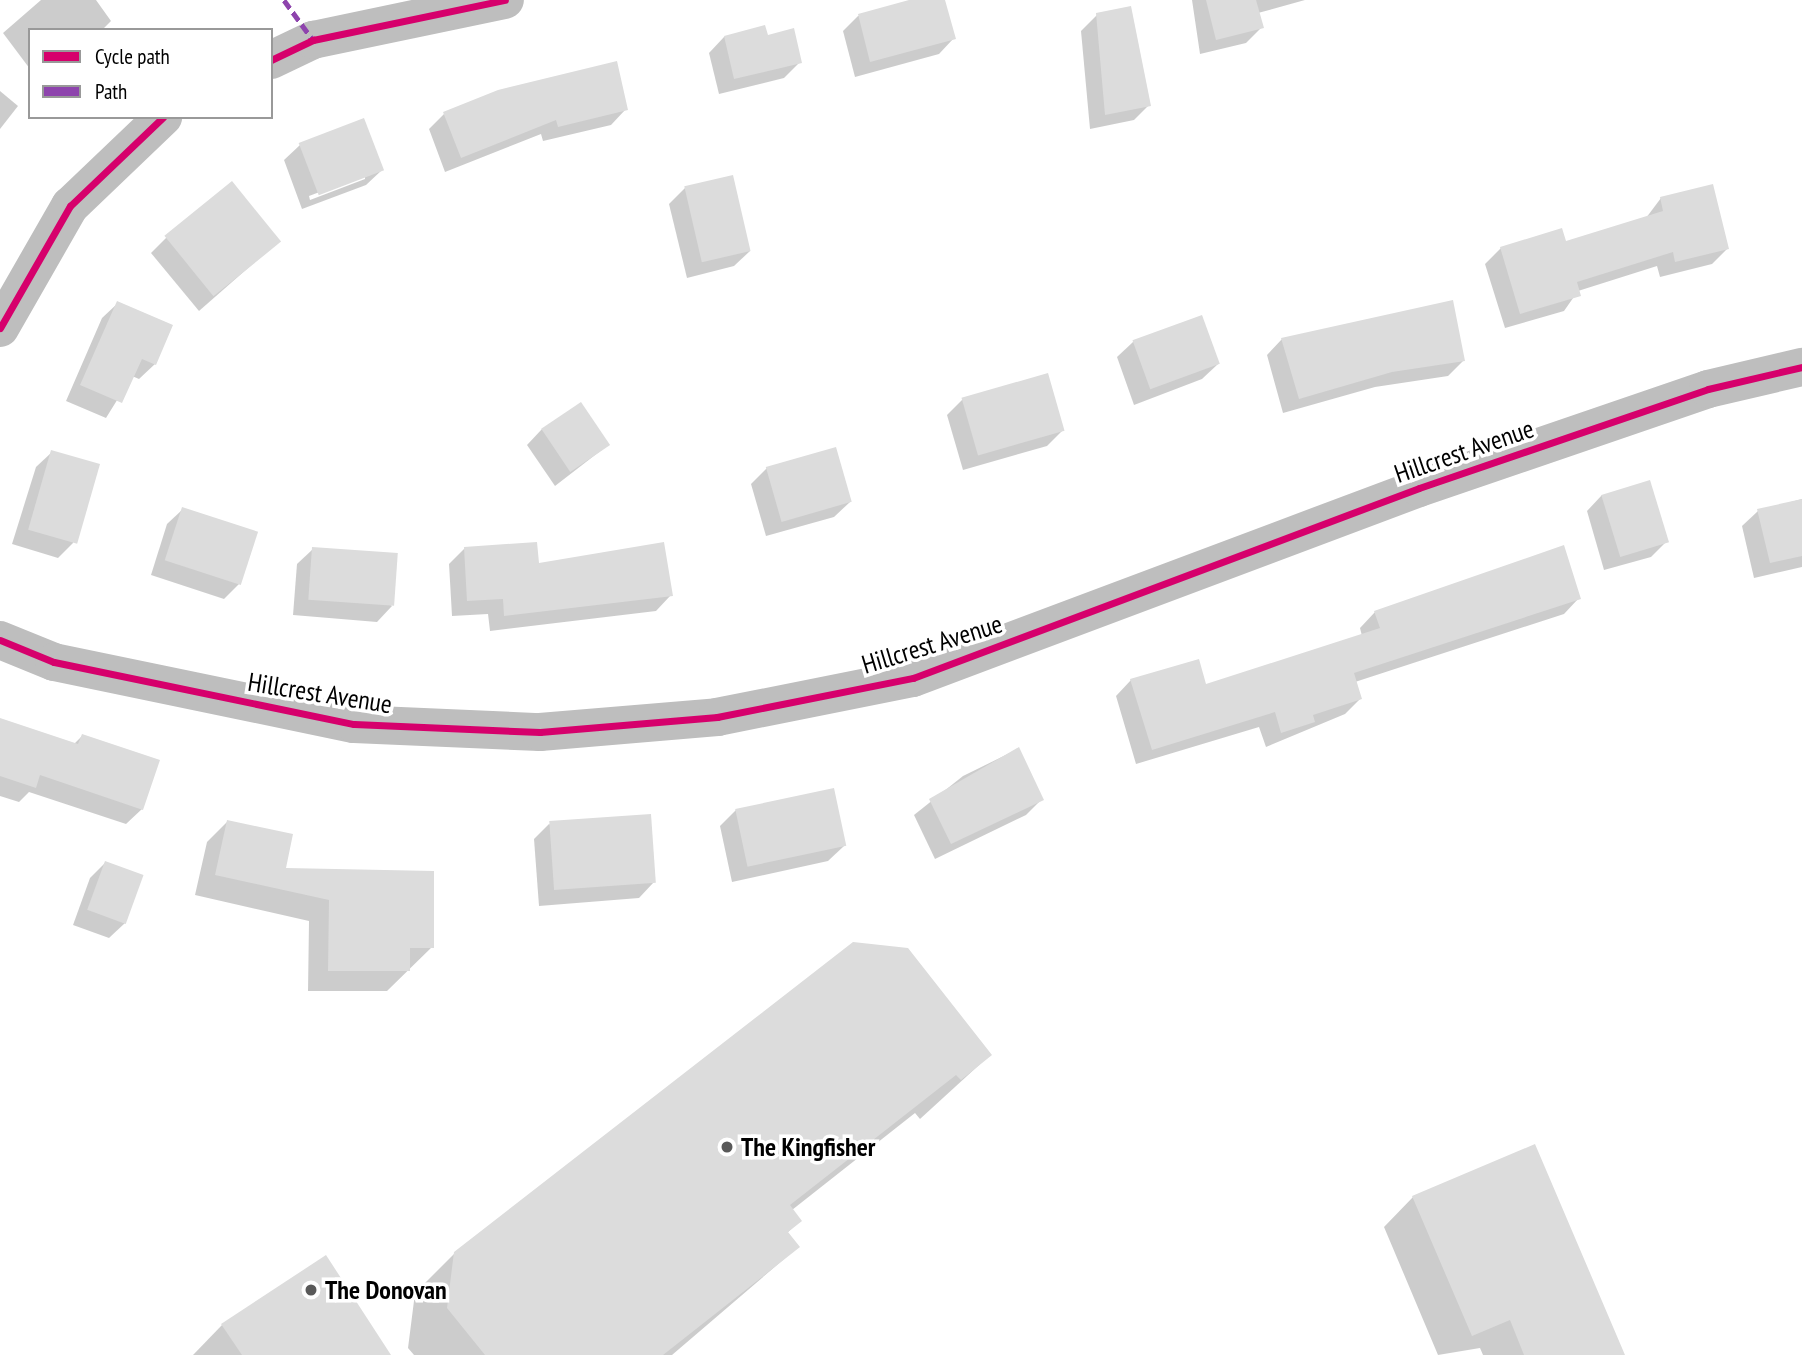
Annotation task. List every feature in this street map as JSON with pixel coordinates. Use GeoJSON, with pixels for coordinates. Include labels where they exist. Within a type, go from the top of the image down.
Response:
{"type":"FeatureCollection","features":[{"type":"Feature","properties":{"kind":"street"},"geometry":{"type":"LineString","coordinates":[[273,59],[313,40],[505,0]]}},
{"type":"Feature","properties":{"kind":"street"},"geometry":{"type":"LineString","coordinates":[[0,328],[70,206],[161,119]]}},
{"type":"Feature","properties":{"kind":"street","name":"Hillcrest Avenue"},"geometry":{"type":"LineString","coordinates":[[0,640],[54,662],[354,724],[540,732],[717,717],[913,678],[1419,488],[1708,389],[1802,367]]}},
{"type":"Feature","properties":{"kind":"building"},"geometry":{"type":"Polygon","coordinates":[[[909,0],[945,0],[956,39],[870,62],[858,14],[909,0]]]}},
{"type":"Feature","properties":{"kind":"building"},"geometry":{"type":"Polygon","coordinates":[[[1206,0],[1256,0],[1264,28],[1216,40],[1206,0]]]}},
{"type":"Feature","properties":{"kind":"building"},"geometry":{"type":"Polygon","coordinates":[[[1131,6],[1151,106],[1105,115],[1096,13],[1131,6]]]}},
{"type":"Feature","properties":{"kind":"building"},"geometry":{"type":"Polygon","coordinates":[[[765,25],[768,35],[794,28],[802,63],[734,79],[724,36],[765,25]]]}},
{"type":"Feature","properties":{"kind":"building"},"geometry":{"type":"Polygon","coordinates":[[[617,61],[628,110],[558,127],[556,120],[461,158],[443,112],[498,90],[617,61]]]}},
{"type":"Feature","properties":{"kind":"building"},"geometry":{"type":"Polygon","coordinates":[[[364,118],[384,170],[319,195],[299,143],[364,118]]]}},
{"type":"Feature","properties":{"kind":"building"},"geometry":{"type":"Polygon","coordinates":[[[733,175],[751,251],[702,262],[684,186],[733,175]]]}},
{"type":"Feature","properties":{"kind":"building"},"geometry":{"type":"Polygon","coordinates":[[[232,181],[281,242],[213,296],[164,236],[232,181]]]}},
{"type":"Feature","properties":{"kind":"building"},"geometry":{"type":"Polygon","coordinates":[[[1713,184],[1729,249],[1675,262],[1673,252],[1577,282],[1581,296],[1520,314],[1500,247],[1562,228],[1566,241],[1663,211],[1660,197],[1713,184]]]}},
{"type":"Feature","properties":{"kind":"building"},"geometry":{"type":"Polygon","coordinates":[[[1453,300],[1465,361],[1392,372],[1299,399],[1281,338],[1453,300]]]}},
{"type":"Feature","properties":{"kind":"building"},"geometry":{"type":"Polygon","coordinates":[[[117,301],[173,325],[156,365],[142,359],[122,403],[80,385],[117,301]]]}},
{"type":"Feature","properties":{"kind":"building"},"geometry":{"type":"Polygon","coordinates":[[[1202,315],[1220,364],[1150,389],[1132,340],[1202,315]]]}},
{"type":"Feature","properties":{"kind":"building"},"geometry":{"type":"Polygon","coordinates":[[[1048,373],[1065,431],[978,455],[961,398],[1048,373]]]}},
{"type":"Feature","properties":{"kind":"building"},"geometry":{"type":"Polygon","coordinates":[[[581,402],[610,445],[570,472],[541,429],[581,402]]]}},
{"type":"Feature","properties":{"kind":"building"},"geometry":{"type":"Polygon","coordinates":[[[836,447],[852,502],[782,522],[766,467],[836,447]]]}},
{"type":"Feature","properties":{"kind":"building"},"geometry":{"type":"Polygon","coordinates":[[[51,450],[100,464],[77,544],[28,530],[51,450]]]}},
{"type":"Feature","properties":{"kind":"building"},"geometry":{"type":"Polygon","coordinates":[[[1650,480],[1669,542],[1620,557],[1601,495],[1650,480]]]}},
{"type":"Feature","properties":{"kind":"building"},"geometry":{"type":"Polygon","coordinates":[[[1802,499],[1802,556],[1770,563],[1757,509],[1802,499]]]}},
{"type":"Feature","properties":{"kind":"building"},"geometry":{"type":"Polygon","coordinates":[[[182,507],[258,532],[241,585],[165,560],[182,507]]]}},
{"type":"Feature","properties":{"kind":"building"},"geometry":{"type":"Polygon","coordinates":[[[537,542],[539,563],[664,542],[673,596],[504,616],[503,599],[467,601],[464,547],[537,542]]]}},
{"type":"Feature","properties":{"kind":"building"},"geometry":{"type":"Polygon","coordinates":[[[1564,545],[1581,599],[1354,673],[1362,699],[1313,715],[1315,722],[1281,733],[1275,712],[1152,750],[1130,679],[1199,659],[1206,684],[1380,628],[1374,611],[1564,545]]]}},
{"type":"Feature","properties":{"kind":"building"},"geometry":{"type":"Polygon","coordinates":[[[312,547],[398,553],[394,606],[308,600],[312,547]]]}},
{"type":"Feature","properties":{"kind":"building"},"geometry":{"type":"Polygon","coordinates":[[[0,718],[78,744],[82,734],[160,760],[143,810],[40,775],[36,788],[0,776],[0,718]]]}},
{"type":"Feature","properties":{"kind":"building"},"geometry":{"type":"Polygon","coordinates":[[[1019,747],[1044,800],[951,844],[929,799],[1019,747]]]}},
{"type":"Feature","properties":{"kind":"building"},"geometry":{"type":"Polygon","coordinates":[[[834,788],[846,846],[747,867],[735,809],[834,788]]]}},
{"type":"Feature","properties":{"kind":"building"},"geometry":{"type":"Polygon","coordinates":[[[651,814],[656,883],[554,890],[549,821],[651,814]]]}},
{"type":"Feature","properties":{"kind":"building"},"geometry":{"type":"Polygon","coordinates":[[[227,820],[293,834],[286,868],[434,871],[434,948],[410,948],[410,971],[328,971],[329,900],[215,875],[227,820]]]}},
{"type":"Feature","properties":{"kind":"building"},"geometry":{"type":"Polygon","coordinates":[[[105,861],[144,875],[126,924],[87,910],[105,861]]]}},
{"type":"Feature","properties":{"kind":"building","name":"The Kingfisher"},"geometry":{"type":"Polygon","coordinates":[[[853,942],[908,948],[992,1055],[961,1080],[956,1075],[790,1205],[802,1221],[788,1232],[800,1247],[663,1355],[485,1355],[447,1308],[454,1252],[853,942]]]}},
{"type":"Feature","properties":{"kind":"building"},"geometry":{"type":"Polygon","coordinates":[[[1535,1144],[1625,1355],[1524,1355],[1510,1320],[1472,1336],[1412,1196],[1535,1144]]]}},
{"type":"Feature","properties":{"kind":"building","name":"The Donovan"},"geometry":{"type":"Polygon","coordinates":[[[326,1255],[391,1355],[242,1355],[221,1324],[326,1255]]]}},
{"type":"Feature","properties":{"kind":"marked path"},"geometry":{"type":"LineString","coordinates":[[284,0],[313,40]]}},
{"type":"Feature","properties":{"kind":"cycle path"},"geometry":{"type":"LineString","coordinates":[[273,59],[313,40],[505,0]]}},
{"type":"Feature","properties":{"kind":"cycle path"},"geometry":{"type":"LineString","coordinates":[[0,328],[70,206],[161,119]]}},
{"type":"Feature","properties":{"kind":"cycle path"},"geometry":{"type":"LineString","coordinates":[[0,640],[54,662],[354,724],[540,732],[717,717],[913,678],[1419,488],[1708,389],[1802,367]]}},
{"type":"Feature","properties":{"kind":"place","name":"The Kingfisher"},"geometry":{"type":"Point","coordinates":[727,1147]}},
{"type":"Feature","properties":{"kind":"place","name":"The Donovan"},"geometry":{"type":"Point","coordinates":[311,1290]}}]}
